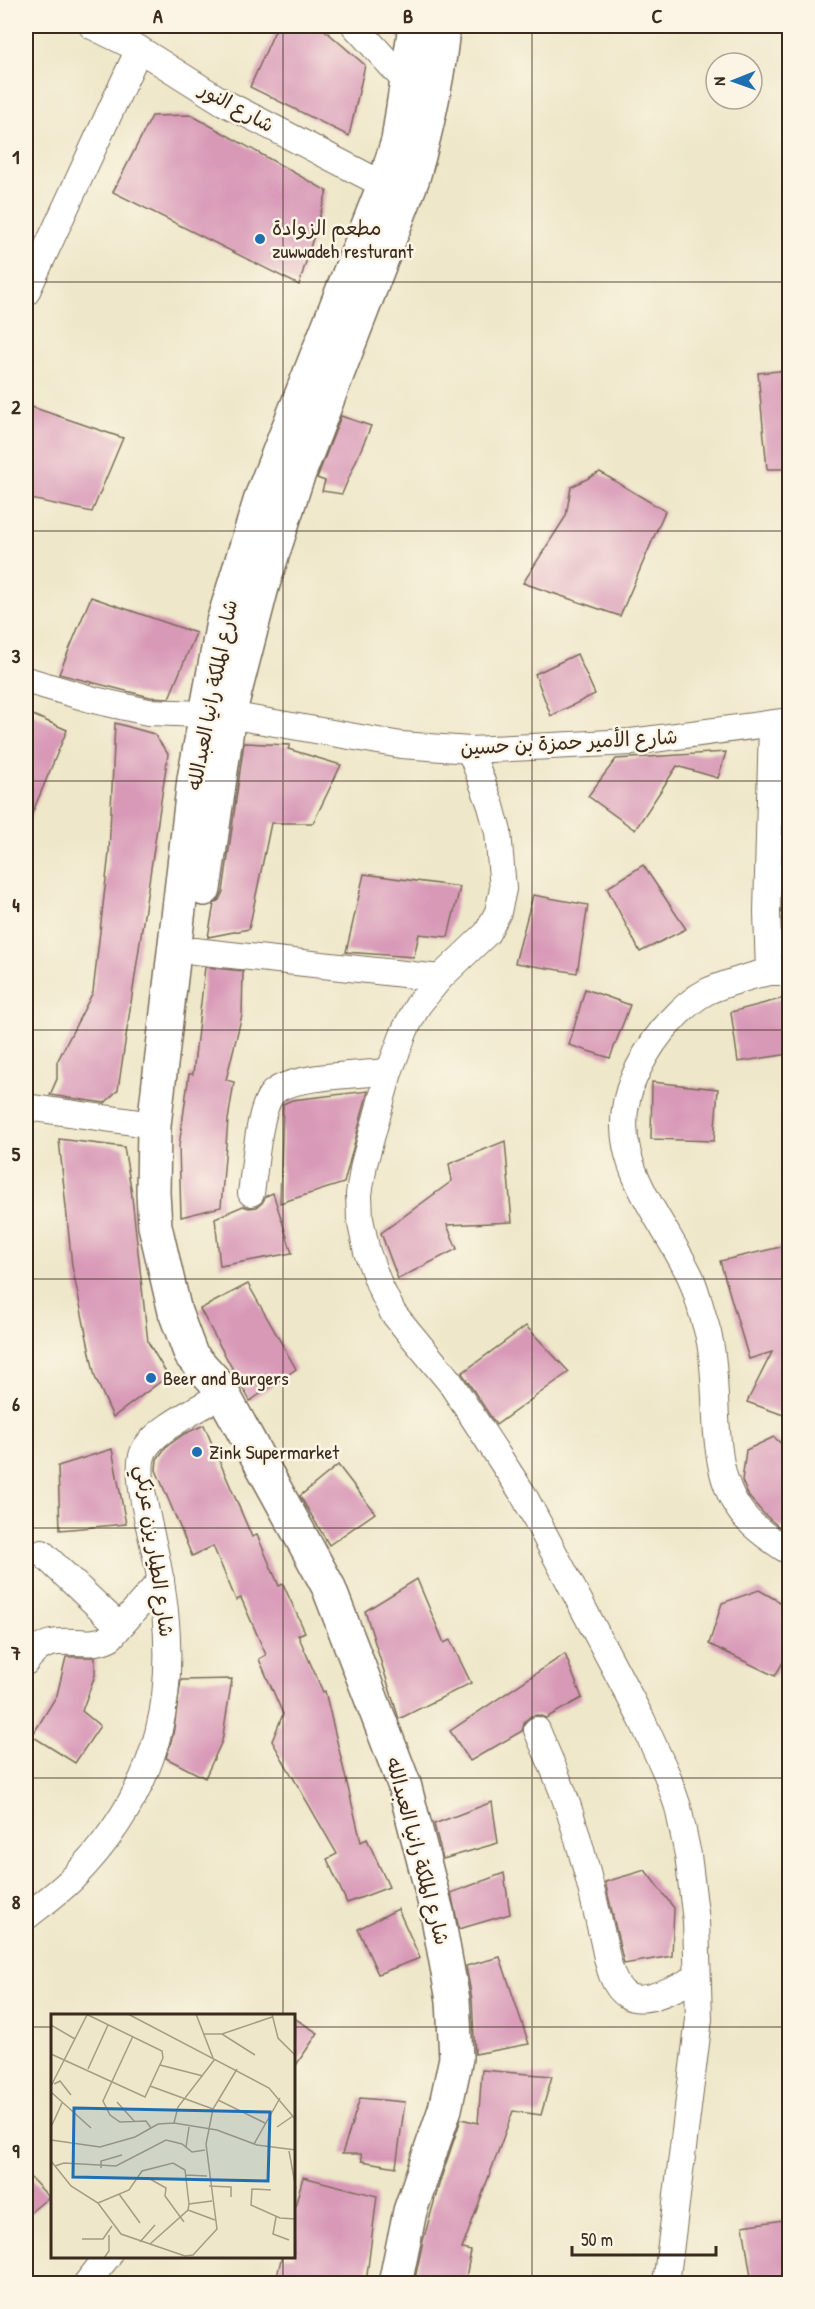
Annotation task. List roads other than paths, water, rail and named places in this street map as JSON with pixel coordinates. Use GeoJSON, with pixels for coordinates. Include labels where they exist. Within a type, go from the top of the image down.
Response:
{"type":"FeatureCollection","features":[{"type":"Feature","properties":{"kind":"main road","name":"شارع الملكة رانيا العبدالله"},"geometry":{"type":"LineString","coordinates":[[218,1387],[209,1344],[186,1274],[176,1230],[173,1190],[174,1128],[195,951],[218,714],[223,622],[262,495],[384,185],[398,141],[415,26]]}},
{"type":"Feature","properties":{"kind":"main road","name":"شارع الملكة رانيا العبدالله"},"geometry":{"type":"LineString","coordinates":[[395,2283],[410,2211],[446,2109],[456,2058],[453,2000],[443,1946],[404,1784],[328,1586],[218,1387],[191,1355],[175,1312],[155,1226],[154,1125],[194,779],[262,587],[296,482],[413,178],[426,132],[441,56],[443,26]]}},
{"type":"Feature","properties":{"kind":"street","name":"شارع النور"},"geometry":{"type":"LineString","coordinates":[[92,26],[139,50],[223,102],[384,185]]}},
{"type":"Feature","properties":{"kind":"street"},"geometry":{"type":"LineString","coordinates":[[355,26],[408,84]]}},
{"type":"Feature","properties":{"kind":"street"},"geometry":{"type":"LineString","coordinates":[[26,293],[139,50]]}},
{"type":"Feature","properties":{"kind":"street","name":"شارع الأمير حمزة بن حسين"},"geometry":{"type":"LineString","coordinates":[[26,680],[94,700],[148,712],[218,714],[401,745],[470,750],[631,742],[781,722]]}},
{"type":"Feature","properties":{"kind":"street"},"geometry":{"type":"LineString","coordinates":[[781,722],[767,912],[779,972],[706,992],[685,1007],[663,1029],[647,1050],[632,1081],[625,1107],[623,1131],[628,1158],[641,1190],[691,1279],[707,1329],[714,1368],[718,1442],[724,1473],[733,1499],[752,1524],[789,1552]]}},
{"type":"Feature","properties":{"kind":"street"},"geometry":{"type":"LineString","coordinates":[[470,750],[498,832],[503,864],[503,889],[498,912],[487,933],[440,978],[418,1005],[405,1030],[389,1072],[364,1164],[359,1194],[360,1219],[367,1252],[393,1313],[450,1382],[523,1494],[646,1729],[667,1775],[678,1807],[688,1855],[696,1921],[699,2019],[666,2283]]}},
{"type":"Feature","properties":{"kind":"street"},"geometry":{"type":"LineString","coordinates":[[195,951],[440,978]]}},
{"type":"Feature","properties":{"kind":"street"},"geometry":{"type":"LineString","coordinates":[[251,1193],[265,1107],[274,1091],[280,1086],[296,1081],[389,1072]]}},
{"type":"Feature","properties":{"kind":"street"},"geometry":{"type":"LineString","coordinates":[[26,1107],[154,1125]]}},
{"type":"Feature","properties":{"kind":"street","name":"شارع الطيار يزن عرنكي"},"geometry":{"type":"LineString","coordinates":[[26,1917],[71,1880],[103,1842],[119,1820],[150,1763],[162,1724],[168,1677],[168,1646],[161,1580],[140,1465],[143,1452],[160,1434],[218,1387]]}},
{"type":"Feature","properties":{"kind":"street"},"geometry":{"type":"LineString","coordinates":[[42,1553],[119,1626]]}},
{"type":"Feature","properties":{"kind":"street"},"geometry":{"type":"LineString","coordinates":[[26,1662],[30,1654],[45,1645],[61,1641],[106,1640],[111,1637],[161,1580]]}},
{"type":"Feature","properties":{"kind":"street"},"geometry":{"type":"LineString","coordinates":[[537,1730],[565,1797],[616,1983],[628,1996],[640,1999],[658,1996],[697,1978]]}},
{"type":"Feature","properties":{"kind":"street"},"geometry":{"type":"LineString","coordinates":[[86,2283],[106,2258]]}},
{"type":"Feature","properties":{"kind":"place","name":"مطعم الزوادة zuwwadeh resturant"},"geometry":{"type":"Point","coordinates":[260,239]}},
{"type":"Feature","properties":{"kind":"place","name":"Beer and Burgers"},"geometry":{"type":"Point","coordinates":[151,1378]}},
{"type":"Feature","properties":{"kind":"place","name":"Zink Supermarket"},"geometry":{"type":"Point","coordinates":[197,1452]}}]}
